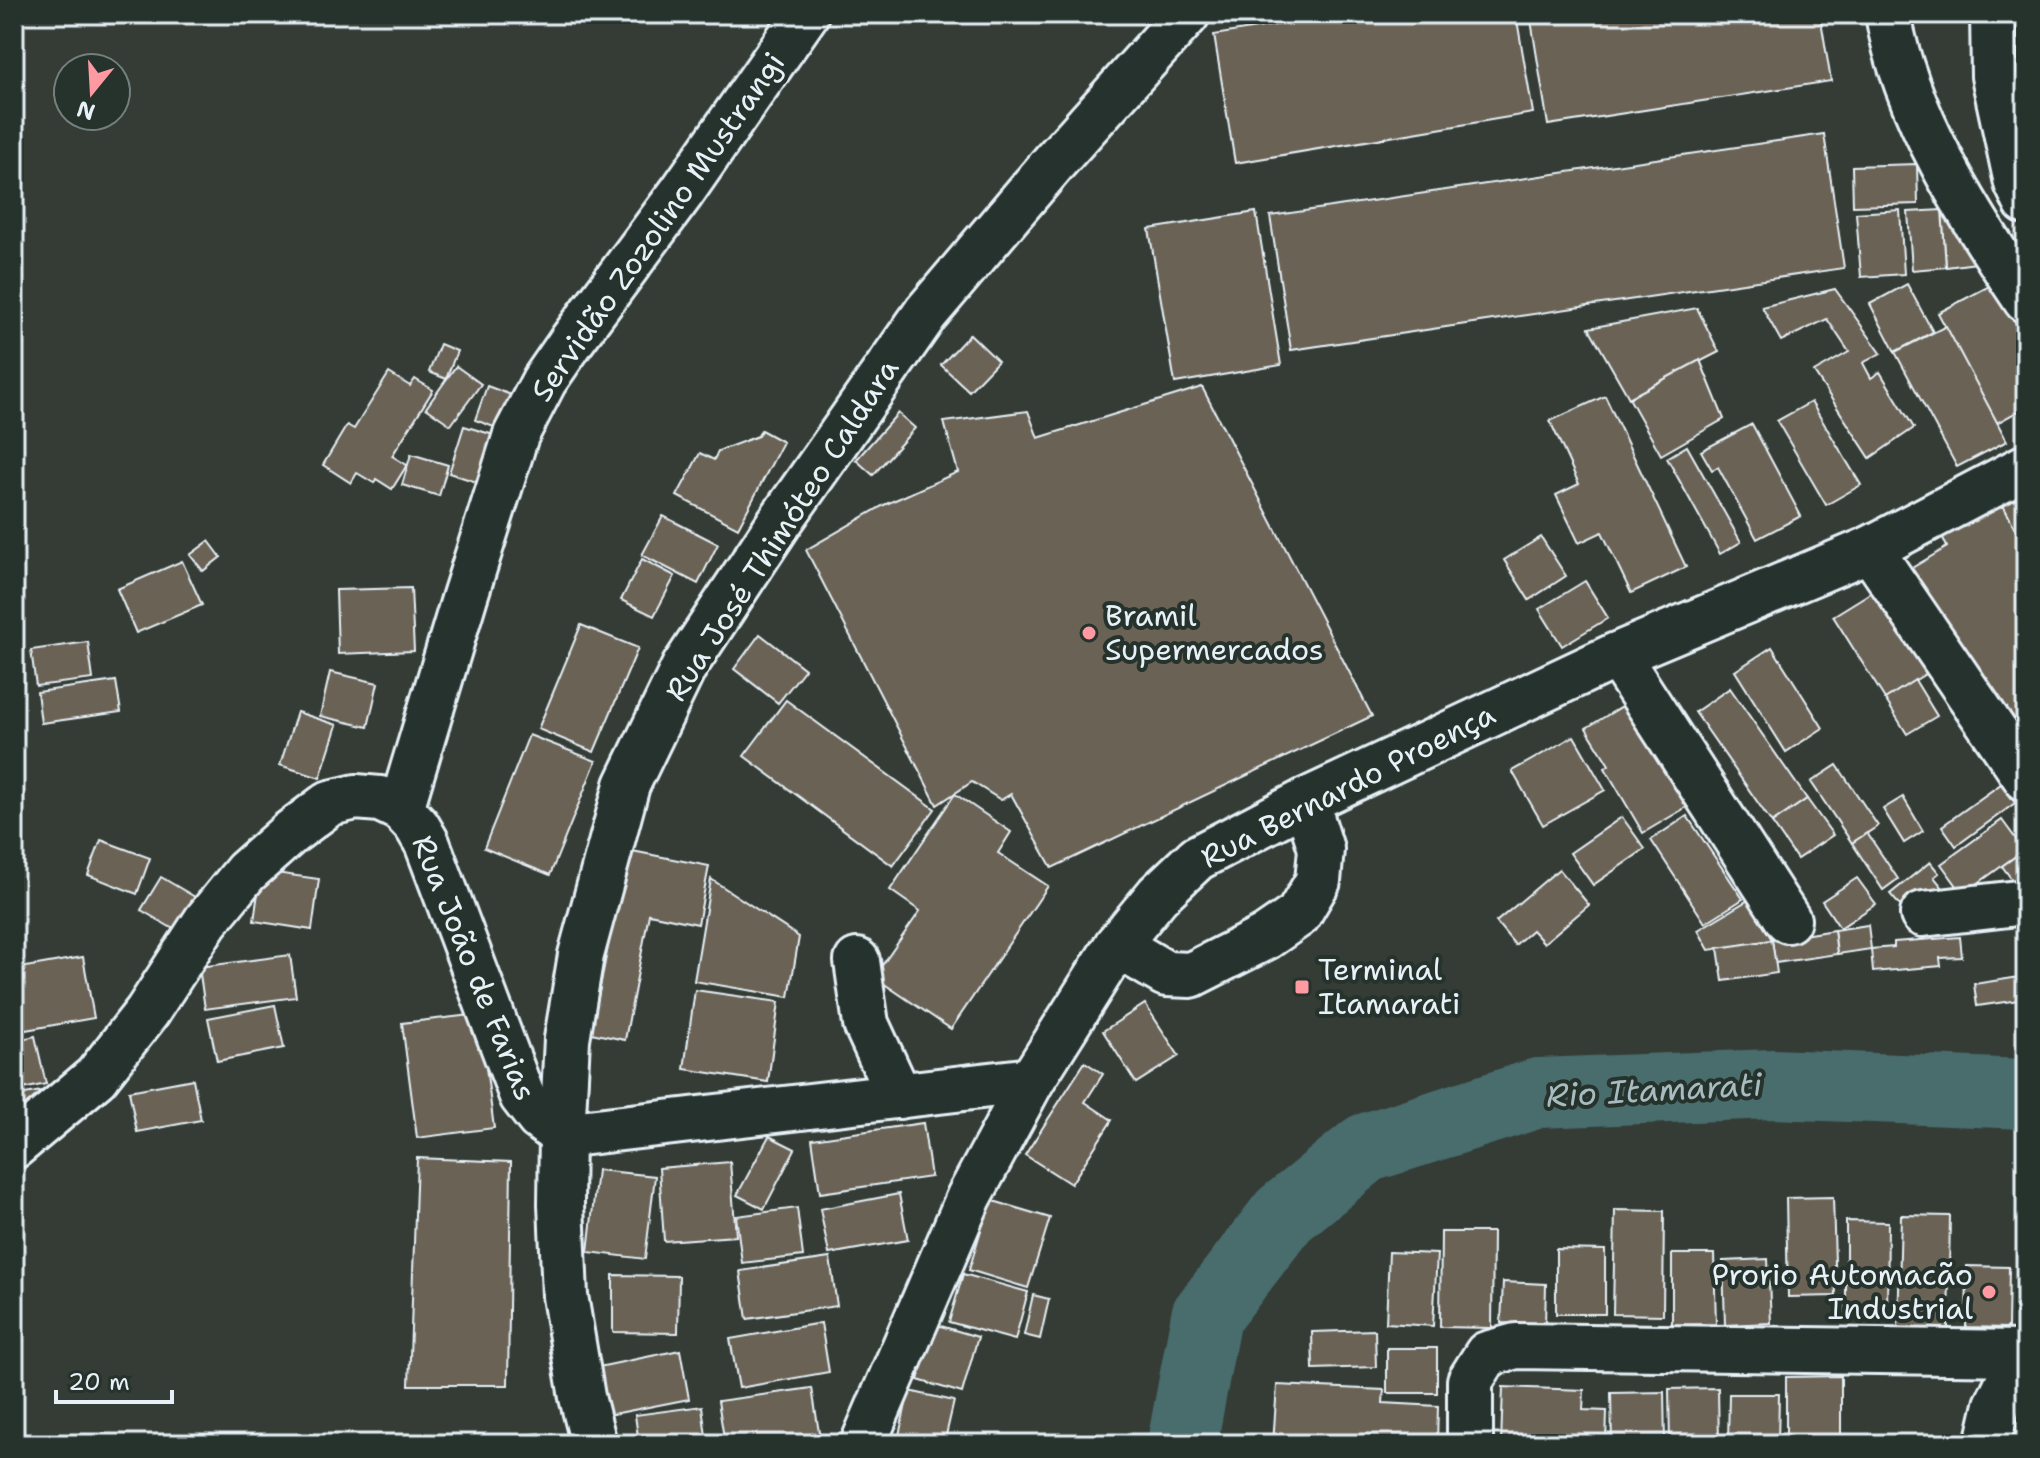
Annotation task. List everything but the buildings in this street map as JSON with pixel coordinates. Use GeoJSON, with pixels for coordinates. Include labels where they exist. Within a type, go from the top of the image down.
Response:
{"type":"FeatureCollection","features":[{"type":"Feature","properties":{"kind":"street","name":"Servidão Zozolino Mustrangi"},"geometry":{"type":"LineString","coordinates":[[401,809],[516,435],[544,381],[682,192],[806,14]]}},
{"type":"Feature","properties":{"kind":"street","name":"Rua José Thimóteo Caldara"},"geometry":{"type":"LineString","coordinates":[[562,1135],[567,1039],[581,955],[627,785],[684,667],[779,523],[926,313],[1055,161],[1187,14]]}},
{"type":"Feature","properties":{"kind":"street"},"geometry":{"type":"LineString","coordinates":[[1888,14],[1891,32],[1914,98],[1940,156],[1987,242],[2026,300]]}},
{"type":"Feature","properties":{"kind":"street"},"geometry":{"type":"LineString","coordinates":[[1993,14],[1994,76],[2017,183],[2026,202]]}},
{"type":"Feature","properties":{"kind":"street","name":"Rua Bernardo Proença"},"geometry":{"type":"LineString","coordinates":[[863,1444],[969,1197],[1032,1080],[1117,945],[1158,895],[1197,858],[1306,801],[1617,655],[1870,549],[2023,471]]}},
{"type":"Feature","properties":{"kind":"street"},"geometry":{"type":"LineString","coordinates":[[1870,549],[2026,778]]}},
{"type":"Feature","properties":{"kind":"street"},"geometry":{"type":"LineString","coordinates":[[1617,655],[1788,920]]}},
{"type":"Feature","properties":{"kind":"street","name":"Rua João de Farias"},"geometry":{"type":"LineString","coordinates":[[14,1146],[96,1077],[147,1012],[206,921],[246,872],[330,803],[356,797],[380,799],[401,809],[417,826],[427,843],[522,1096],[539,1118],[562,1135]]}},
{"type":"Feature","properties":{"kind":"street"},"geometry":{"type":"LineString","coordinates":[[1117,945],[1166,974],[1191,975],[1266,937],[1298,915],[1318,881],[1321,849],[1306,801]]}},
{"type":"Feature","properties":{"kind":"street"},"geometry":{"type":"LineString","coordinates":[[1923,914],[2026,902]]}},
{"type":"Feature","properties":{"kind":"street"},"geometry":{"type":"LineString","coordinates":[[857,961],[866,1024],[899,1096]]}},
{"type":"Feature","properties":{"kind":"street"},"geometry":{"type":"LineString","coordinates":[[594,1444],[582,1397],[565,1296],[562,1135],[1032,1080]]}},
{"type":"Feature","properties":{"kind":"street"},"geometry":{"type":"LineString","coordinates":[[1470,1444],[1470,1381],[1487,1354],[1516,1346],[2024,1352],[1997,1405],[1988,1444]]}},
{"type":"Feature","properties":{"kind":"green space"},"geometry":{"type":"Polygon","coordinates":[[[540,1433],[542,1444],[444,1444],[540,1433]]]}},
{"type":"Feature","properties":{"kind":"waterway","name":"Rio Itamarati"},"geometry":{"type":"LineString","coordinates":[[1182,1444],[1206,1316],[1284,1215],[1366,1148],[1538,1093],[1773,1084],[2026,1094]]}},
{"type":"Feature","properties":{"kind":"place","name":"Bramil Supermercados"},"geometry":{"type":"Point","coordinates":[1089,633]}},
{"type":"Feature","properties":{"kind":"place","name":"Terminal Itamarati"},"geometry":{"type":"Point","coordinates":[1302,987]}},
{"type":"Feature","properties":{"kind":"place","name":"Prorio Automacão Industrial"},"geometry":{"type":"Point","coordinates":[1989,1292]}}]}
